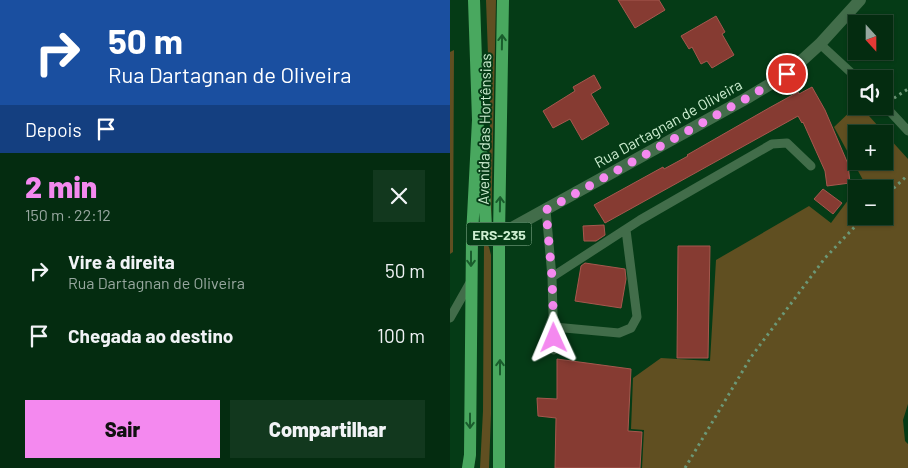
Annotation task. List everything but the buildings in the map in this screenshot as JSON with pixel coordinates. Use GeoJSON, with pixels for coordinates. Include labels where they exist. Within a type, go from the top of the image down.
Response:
{"type":"FeatureCollection","features":[{"type":"Feature","properties":{"kind":"main road","name":"Avenida das Hortênsias"},"geometry":{"type":"LineString","coordinates":[[468,468],[470,456],[472,236],[478,120],[474,0]]}},
{"type":"Feature","properties":{"kind":"main road","name":"Avenida das Hortênsias"},"geometry":{"type":"LineString","coordinates":[[499,468],[502,0]]}},
{"type":"Feature","properties":{"kind":"main road"},"geometry":{"type":"LineString","coordinates":[[478,120],[483,163],[486,227],[488,232],[499,235]]}},
{"type":"Feature","properties":{"kind":"street","name":"Rua Dartagnan de Oliveira"},"geometry":{"type":"LineString","coordinates":[[499,235],[787,74],[820,44],[860,0]]}},
{"type":"Feature","properties":{"kind":"lane"},"geometry":{"type":"LineString","coordinates":[[820,44],[848,70]]}},
{"type":"Feature","properties":{"kind":"lane"},"geometry":{"type":"LineString","coordinates":[[893,115],[908,131]]}},
{"type":"Feature","properties":{"kind":"lane"},"geometry":{"type":"LineString","coordinates":[[552,277],[626,230],[772,144],[787,143],[811,166]]}},
{"type":"Feature","properties":{"kind":"lane"},"geometry":{"type":"LineString","coordinates":[[546,210],[552,277],[554,350]]}},
{"type":"Feature","properties":{"kind":"lane"},"geometry":{"type":"LineString","coordinates":[[554,327],[619,333],[631,328],[637,317],[626,230]]}},
{"type":"Feature","properties":{"kind":"lane"},"geometry":{"type":"LineString","coordinates":[[450,318],[471,280]]}},
{"type":"Feature","properties":{"kind":"path"},"geometry":{"type":"LineString","coordinates":[[893,189],[908,175]]}},
{"type":"Feature","properties":{"kind":"path"},"geometry":{"type":"LineString","coordinates":[[685,468],[756,350],[825,258],[856,225]]}},
{"type":"Feature","properties":{"kind":"shaded area"},"geometry":{"type":"Polygon","coordinates":[[[486,0],[496,0],[491,230],[489,209],[490,104],[486,0]]]}},
{"type":"Feature","properties":{"kind":"shaded area"},"geometry":{"type":"Polygon","coordinates":[[[454,50],[453,252],[450,254],[450,52],[454,50]]]}},
{"type":"Feature","properties":{"kind":"shaded area"},"geometry":{"type":"Polygon","coordinates":[[[848,114],[868,115],[877,125],[848,125],[848,153],[834,127],[848,114]]]}},
{"type":"Feature","properties":{"kind":"shaded area"},"geometry":{"type":"Polygon","coordinates":[[[893,142],[908,159],[908,404],[903,420],[905,441],[908,444],[908,468],[642,468],[644,430],[631,429],[633,378],[661,358],[710,361],[716,260],[809,206],[831,223],[848,200],[848,225],[893,225],[893,180],[863,180],[858,170],[893,170],[893,142]]]}},
{"type":"Feature","properties":{"kind":"shaded area"},"geometry":{"type":"Polygon","coordinates":[[[484,241],[489,247],[491,255],[489,468],[480,468],[483,411],[484,241]]]}},
{"type":"Feature","properties":{"kind":"route"},"geometry":{"type":"LineString","coordinates":[[554,338],[552,277],[546,210],[787,74]]}}]}
